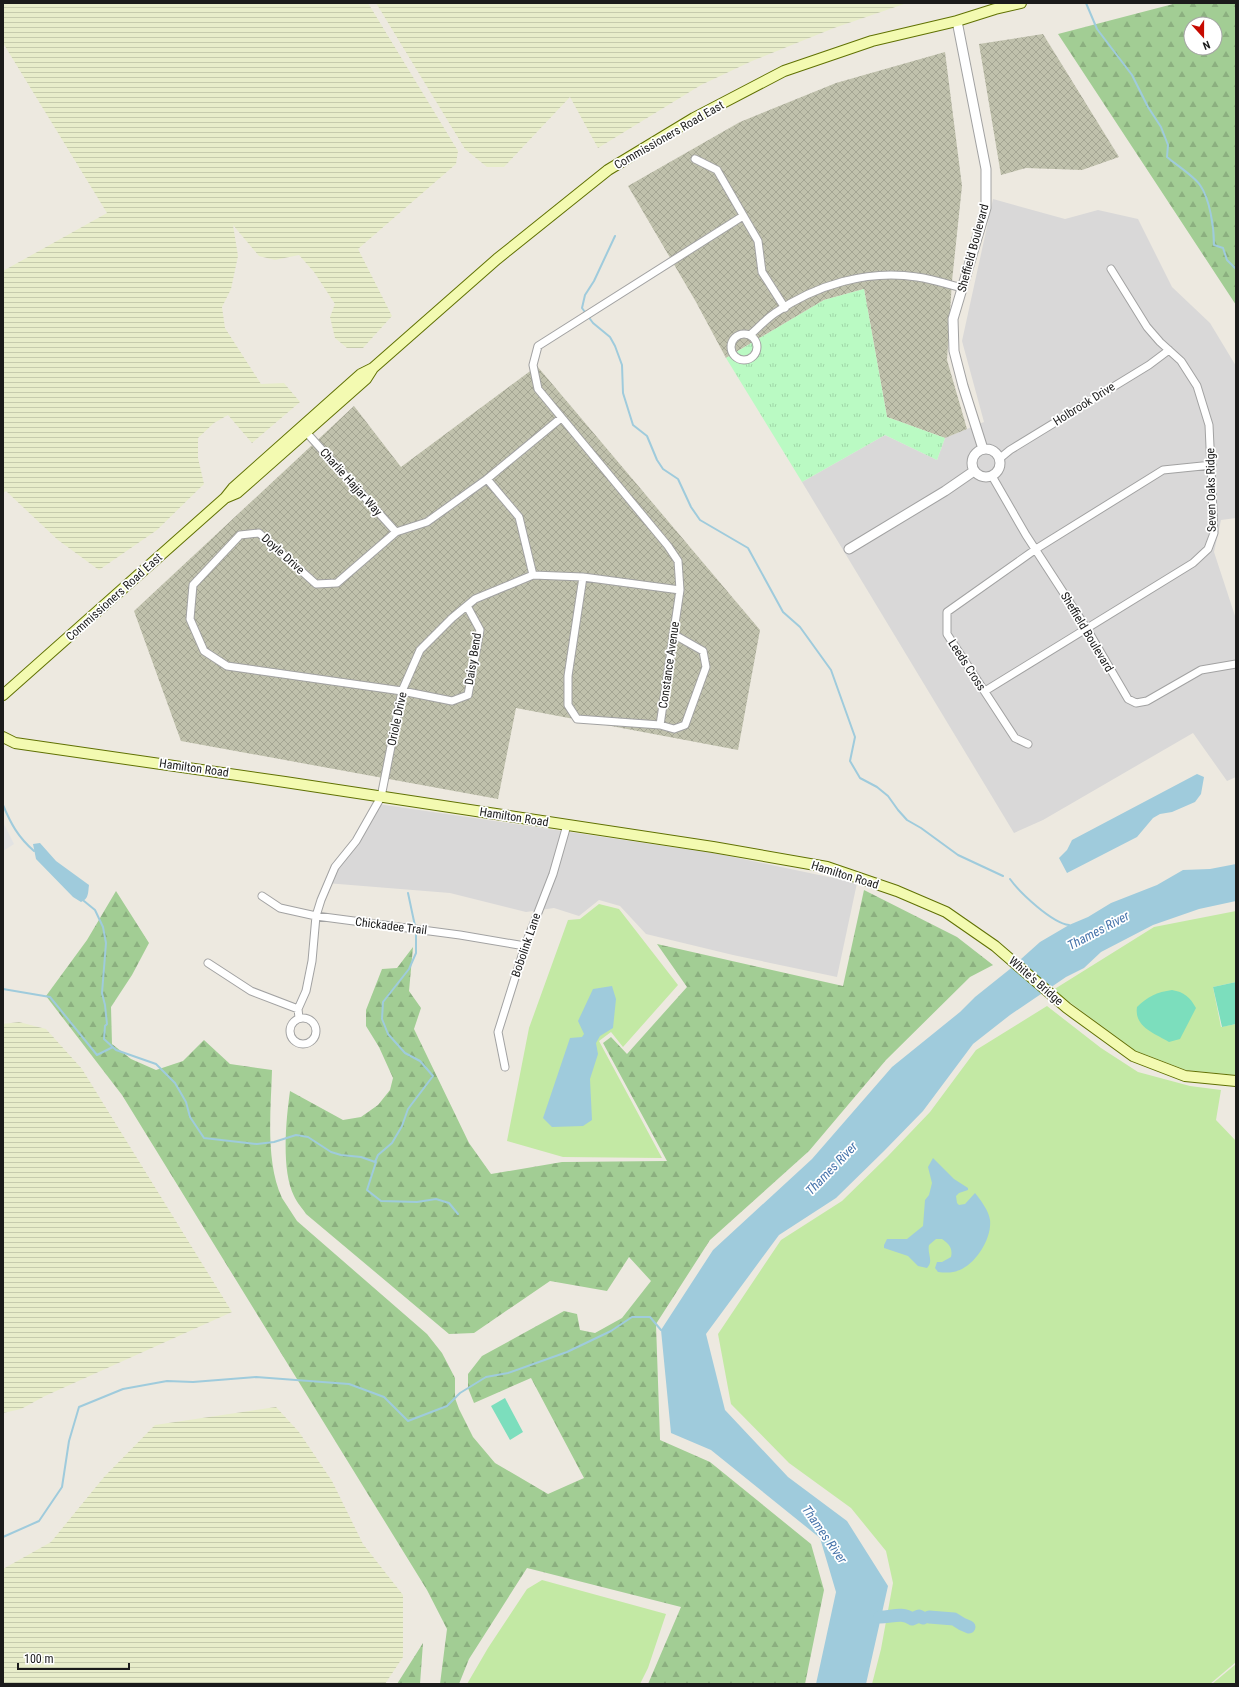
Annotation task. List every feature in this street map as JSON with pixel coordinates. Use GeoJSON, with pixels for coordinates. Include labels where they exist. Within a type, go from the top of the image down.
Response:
{"type":"FeatureCollection","features":[{"type":"Feature","properties":{"kind":"main road","name":"Commissioners Road East"},"geometry":{"type":"LineString","coordinates":[[3,695],[225,498],[232,488],[361,374],[373,368],[497,259],[608,170],[694,118],[784,71],[872,41],[957,21],[995,9],[1021,3]]}},
{"type":"Feature","properties":{"kind":"main road","name":"Commissioners Road East"},"geometry":{"type":"LineString","coordinates":[[225,498],[237,493],[366,379],[373,368]]}},
{"type":"Feature","properties":{"kind":"main road","name":"Hamilton Road"},"geometry":{"type":"LineString","coordinates":[[3,737],[15,743],[44,746],[722,848],[827,867],[897,891],[946,912],[968,926],[1006,955]]}},
{"type":"Feature","properties":{"kind":"main road"},"geometry":{"type":"LineString","coordinates":[[3,745],[15,743]]}},
{"type":"Feature","properties":{"kind":"main road","name":"White's Bridge"},"geometry":{"type":"LineString","coordinates":[[1006,955],[1067,1008],[1133,1056],[1185,1076],[1236,1081]]}},
{"type":"Feature","properties":{"kind":"street","name":"Sheffield Boulevard"},"geometry":{"type":"LineString","coordinates":[[957,21],[986,172],[986,208],[953,319],[954,351],[963,386],[983,449]]}},
{"type":"Feature","properties":{"kind":"street"},"geometry":{"type":"LineString","coordinates":[[695,159],[717,170],[758,241],[762,272],[785,308]]}},
{"type":"Feature","properties":{"kind":"street","name":"Constance Avenue"},"geometry":{"type":"LineString","coordinates":[[583,577],[568,676],[568,704],[577,718],[660,725],[680,590],[678,561],[668,546],[538,389],[533,365],[538,346],[743,216]]}},
{"type":"Feature","properties":{"kind":"street","name":"Seven Oaks Ridge"},"geometry":{"type":"LineString","coordinates":[[985,691],[1193,563],[1208,549],[1214,533],[1209,425],[1197,386],[1182,361],[1160,342],[1147,327],[1111,269]]}},
{"type":"Feature","properties":{"kind":"street"},"geometry":{"type":"LineString","coordinates":[[750,336],[774,314],[804,296],[832,284],[877,275],[918,277],[962,288]]}},
{"type":"Feature","properties":{"kind":"street","name":"Holbrook Drive"},"geometry":{"type":"LineString","coordinates":[[999,459],[1010,450],[1148,365],[1169,350]]}},
{"type":"Feature","properties":{"kind":"street","name":"Doyle Drive"},"geometry":{"type":"LineString","coordinates":[[402,691],[227,666],[204,651],[190,619],[193,585],[240,535],[259,533],[316,584],[337,583],[396,532],[427,522],[487,479],[561,418]]}},
{"type":"Feature","properties":{"kind":"street","name":"Charlie Hajjar Way"},"geometry":{"type":"LineString","coordinates":[[306,432],[396,532]]}},
{"type":"Feature","properties":{"kind":"street"},"geometry":{"type":"LineString","coordinates":[[983,449],[991,450],[999,459],[998,470],[992,476],[984,477],[974,471],[972,463],[974,456],[983,449]]}},
{"type":"Feature","properties":{"kind":"street"},"geometry":{"type":"LineString","coordinates":[[1036,549],[1163,470],[1212,465]]}},
{"type":"Feature","properties":{"kind":"street"},"geometry":{"type":"LineString","coordinates":[[849,548],[945,491],[974,471]]}},
{"type":"Feature","properties":{"kind":"street","name":"Sheffield Boulevard"},"geometry":{"type":"LineString","coordinates":[[992,476],[1026,535],[1087,629],[1128,699],[1136,703],[1147,701],[1201,670],[1236,664]]}},
{"type":"Feature","properties":{"kind":"street"},"geometry":{"type":"LineString","coordinates":[[487,479],[519,517],[533,575]]}},
{"type":"Feature","properties":{"kind":"street","name":"Leeds Cross"},"geometry":{"type":"LineString","coordinates":[[1028,744],[1016,738],[947,634],[947,612],[1036,549]]}},
{"type":"Feature","properties":{"kind":"street","name":"Oriole Drive"},"geometry":{"type":"LineString","coordinates":[[298,1009],[306,991],[312,961],[316,916],[321,900],[335,867],[356,841],[381,797],[402,691],[420,650],[452,618],[475,599],[533,575],[583,577],[680,590]]}},
{"type":"Feature","properties":{"kind":"street","name":"Daisy Bend"},"geometry":{"type":"LineString","coordinates":[[402,691],[452,701],[468,695],[480,630],[467,606]]}},
{"type":"Feature","properties":{"kind":"street"},"geometry":{"type":"LineString","coordinates":[[660,725],[674,729],[685,725],[706,668],[703,651],[673,634]]}},
{"type":"Feature","properties":{"kind":"street","name":"Bobolink Lane"},"geometry":{"type":"LineString","coordinates":[[505,1067],[498,1032],[524,946],[553,874],[567,825]]}},
{"type":"Feature","properties":{"kind":"street","name":"Chickadee Trail"},"geometry":{"type":"LineString","coordinates":[[262,896],[280,908],[316,916],[460,935],[524,946]]}},
{"type":"Feature","properties":{"kind":"street"},"geometry":{"type":"LineString","coordinates":[[208,963],[251,990],[298,1009],[299,1018]]}},
{"type":"Feature","properties":{"kind":"shaded area"},"geometry":{"type":"Polygon","coordinates":[[[3,3],[368,3],[458,151],[456,164],[358,249],[392,316],[363,348],[347,348],[335,338],[330,317],[335,304],[314,272],[299,255],[275,260],[259,256],[233,225],[238,256],[231,289],[222,307],[225,328],[261,384],[284,383],[300,402],[252,443],[228,415],[214,423],[198,438],[198,458],[204,484],[157,530],[99,570],[58,540],[6,491],[3,493],[3,271],[107,213],[3,43],[3,3]]]}},
{"type":"Feature","properties":{"kind":"shaded area"},"geometry":{"type":"Polygon","coordinates":[[[376,3],[907,3],[834,28],[752,61],[701,85],[598,148],[570,97],[504,167],[487,167],[465,149],[376,3]]]}},
{"type":"Feature","properties":{"kind":"shaded area"},"geometry":{"type":"Polygon","coordinates":[[[1043,34],[1119,157],[1082,170],[1026,168],[1001,175],[979,44],[1043,34]]]}},
{"type":"Feature","properties":{"kind":"shaded area"},"geometry":{"type":"Polygon","coordinates":[[[945,52],[962,186],[952,281],[947,360],[967,429],[945,438],[887,417],[864,289],[824,300],[726,358],[696,302],[628,186],[740,122],[836,83],[945,52]]]}},
{"type":"Feature","properties":{"kind":"shaded area"},"geometry":{"type":"Polygon","coordinates":[[[993,199],[1065,219],[1098,210],[1138,219],[1172,287],[1210,323],[1236,366],[1236,518],[1221,520],[1214,552],[1236,619],[1236,777],[1227,781],[1193,733],[1043,820],[1014,833],[802,482],[885,435],[937,460],[945,438],[984,422],[962,341],[993,199]]]}},
{"type":"Feature","properties":{"kind":"shaded area"},"geometry":{"type":"Polygon","coordinates":[[[537,366],[760,630],[738,750],[516,708],[498,799],[181,741],[134,611],[354,406],[401,467],[537,366]]]}},
{"type":"Feature","properties":{"kind":"shaded area"},"geometry":{"type":"Polygon","coordinates":[[[378,804],[719,854],[857,883],[837,977],[733,955],[646,934],[620,906],[599,900],[579,916],[554,908],[526,912],[450,893],[326,883],[378,804]]]}},
{"type":"Feature","properties":{"kind":"shaded area"},"geometry":{"type":"Polygon","coordinates":[[[3,822],[14,844],[3,851],[3,822]]]}},
{"type":"Feature","properties":{"kind":"shaded area"},"geometry":{"type":"Polygon","coordinates":[[[19,1022],[46,1029],[82,1069],[232,1312],[45,1396],[21,1409],[3,1413],[3,1024],[19,1022]]]}},
{"type":"Feature","properties":{"kind":"shaded area"},"geometry":{"type":"Polygon","coordinates":[[[276,1407],[299,1432],[332,1481],[363,1544],[403,1595],[403,1657],[385,1684],[3,1684],[3,1569],[51,1542],[104,1477],[155,1425],[276,1407]]]}},
{"type":"Feature","properties":{"kind":"green space"},"geometry":{"type":"Polygon","coordinates":[[[1177,3],[1236,3],[1236,305],[1058,34],[1177,3]]]}},
{"type":"Feature","properties":{"kind":"green space"},"geometry":{"type":"Polygon","coordinates":[[[864,289],[887,417],[945,438],[937,460],[885,435],[802,482],[726,358],[824,300],[864,289]]]}},
{"type":"Feature","properties":{"kind":"green space"},"geometry":{"type":"Polygon","coordinates":[[[864,890],[957,937],[993,965],[970,977],[886,1060],[809,1151],[710,1240],[656,1324],[660,1440],[710,1462],[811,1544],[824,1590],[805,1684],[648,1684],[681,1607],[527,1568],[469,1659],[459,1684],[440,1684],[447,1629],[427,1590],[122,1095],[46,996],[87,940],[116,891],[149,943],[132,975],[111,1007],[112,1044],[131,1059],[156,1070],[183,1061],[204,1040],[230,1064],[272,1070],[270,1118],[271,1152],[273,1168],[282,1198],[297,1221],[427,1334],[442,1353],[455,1378],[455,1398],[473,1437],[495,1463],[548,1494],[584,1478],[531,1378],[474,1403],[468,1388],[468,1374],[482,1356],[564,1311],[577,1314],[580,1330],[595,1333],[622,1318],[651,1281],[629,1257],[607,1291],[550,1281],[474,1333],[449,1334],[306,1214],[297,1201],[290,1185],[286,1159],[286,1130],[290,1091],[343,1120],[361,1117],[378,1105],[390,1090],[393,1078],[379,1047],[366,1026],[366,1010],[382,969],[397,968],[413,947],[409,991],[421,1008],[414,1029],[469,1143],[491,1174],[562,1162],[667,1161],[603,1043],[611,1037],[627,1054],[687,987],[657,944],[843,986],[864,890]]]}},
{"type":"Feature","properties":{"kind":"green space"},"geometry":{"type":"Polygon","coordinates":[[[599,904],[619,909],[678,985],[623,1047],[611,1032],[599,1041],[662,1158],[563,1157],[507,1141],[529,1028],[568,920],[580,919],[599,904]]]}},
{"type":"Feature","properties":{"kind":"green space"},"geometry":{"type":"Polygon","coordinates":[[[1236,911],[1236,982],[1213,987],[1221,1027],[1236,1024],[1236,1075],[1186,1070],[1136,1051],[1053,990],[1154,927],[1236,911]]]}},
{"type":"Feature","properties":{"kind":"green space"},"geometry":{"type":"Polygon","coordinates":[[[1236,982],[1236,1024],[1222,1027],[1213,987],[1236,982]]]}},
{"type":"Feature","properties":{"kind":"green space"},"geometry":{"type":"Polygon","coordinates":[[[1172,990],[1180,992],[1186,996],[1196,1008],[1180,1039],[1169,1042],[1146,1029],[1139,1020],[1137,1007],[1145,1000],[1153,996],[1172,990]]]}},
{"type":"Feature","properties":{"kind":"green space"},"geometry":{"type":"Polygon","coordinates":[[[1047,1006],[1101,1048],[1138,1072],[1190,1086],[1221,1090],[1216,1120],[1236,1141],[1236,1662],[1210,1684],[872,1684],[881,1649],[893,1583],[886,1551],[851,1508],[789,1463],[731,1404],[718,1334],[781,1240],[842,1201],[930,1112],[976,1050],[1047,1006]]]}},
{"type":"Feature","properties":{"kind":"green space"},"geometry":{"type":"Polygon","coordinates":[[[505,1398],[523,1432],[510,1440],[491,1406],[505,1398]]]}},
{"type":"Feature","properties":{"kind":"green space"},"geometry":{"type":"Polygon","coordinates":[[[542,1580],[666,1614],[648,1668],[640,1684],[467,1684],[488,1648],[527,1589],[542,1580]]]}},
{"type":"Feature","properties":{"kind":"green space"},"geometry":{"type":"Polygon","coordinates":[[[423,1643],[420,1684],[397,1684],[423,1643]]]}},
{"type":"Feature","properties":{"kind":"green space"},"geometry":{"type":"Polygon","coordinates":[[[1236,1664],[1236,1684],[1212,1684],[1236,1664]]]}},
{"type":"Feature","properties":{"kind":"water"},"geometry":{"type":"Polygon","coordinates":[[[1197,774],[1204,777],[1201,794],[1195,802],[1172,812],[1160,814],[1153,818],[1137,837],[1067,873],[1059,858],[1067,850],[1072,840],[1197,774]]]}},
{"type":"Feature","properties":{"kind":"water"},"geometry":{"type":"Polygon","coordinates":[[[40,843],[56,861],[89,885],[88,895],[84,901],[81,902],[73,897],[36,859],[33,844],[40,843]]]}},
{"type":"Feature","properties":{"kind":"water","name":"Thames River"},"geometry":{"type":"Polygon","coordinates":[[[1236,864],[1236,901],[1199,909],[1153,925],[1101,952],[1084,968],[1066,977],[1010,1015],[973,1044],[923,1111],[884,1151],[836,1198],[779,1235],[706,1334],[725,1410],[788,1477],[847,1521],[888,1586],[866,1684],[816,1684],[836,1592],[820,1538],[711,1450],[671,1433],[661,1330],[713,1250],[812,1159],[892,1067],[960,1012],[975,997],[1010,969],[1040,942],[1111,903],[1157,885],[1183,870],[1210,869],[1236,864]]]}},
{"type":"Feature","properties":{"kind":"water"},"geometry":{"type":"Polygon","coordinates":[[[612,986],[616,999],[613,1028],[600,1036],[596,1043],[598,1054],[590,1079],[592,1120],[583,1126],[552,1127],[543,1118],[570,1038],[582,1037],[584,1034],[578,1021],[593,989],[612,986]]]}},
{"type":"Feature","properties":{"kind":"water"},"geometry":{"type":"Polygon","coordinates":[[[933,1158],[954,1179],[968,1188],[968,1190],[959,1193],[956,1196],[957,1203],[959,1205],[965,1204],[975,1193],[986,1209],[990,1220],[989,1234],[983,1248],[968,1265],[962,1269],[947,1273],[938,1272],[935,1268],[937,1262],[942,1262],[951,1257],[950,1246],[942,1239],[936,1239],[929,1245],[930,1263],[927,1268],[918,1266],[908,1256],[884,1248],[887,1239],[907,1239],[923,1226],[925,1200],[929,1195],[932,1183],[928,1167],[933,1158]]]}},
{"type":"Feature","properties":{"kind":"waterway"},"geometry":{"type":"LineString","coordinates":[[1086,3],[1097,29],[1132,75],[1148,107],[1161,127],[1168,145],[1167,157],[1200,185],[1211,214],[1214,245],[1223,248],[1227,260],[1236,269]]}},
{"type":"Feature","properties":{"kind":"waterway"},"geometry":{"type":"LineString","coordinates":[[615,236],[594,281],[585,295],[582,308],[593,323],[610,337],[615,346],[622,365],[623,393],[633,425],[647,436],[657,460],[663,469],[678,479],[691,507],[700,520],[748,548],[783,612],[800,627],[831,670],[855,737],[850,761],[860,778],[877,787],[888,796],[907,820],[921,828],[958,855],[1003,876]]}},
{"type":"Feature","properties":{"kind":"waterway"},"geometry":{"type":"LineString","coordinates":[[3,805],[16,830],[34,851]]}},
{"type":"Feature","properties":{"kind":"waterway"},"geometry":{"type":"LineString","coordinates":[[1010,879],[1021,892],[1045,913],[1054,919],[1069,925]]}},
{"type":"Feature","properties":{"kind":"waterway"},"geometry":{"type":"LineString","coordinates":[[408,893],[415,926]]}},
{"type":"Feature","properties":{"kind":"waterway"},"geometry":{"type":"LineString","coordinates":[[84,901],[95,910],[103,927],[106,943],[102,993],[107,1024],[105,1026],[104,1039],[116,1050],[156,1064],[175,1083],[186,1102],[190,1117],[204,1138],[257,1144],[274,1142],[296,1135],[308,1137],[331,1152],[341,1155],[361,1157],[375,1162]]}},
{"type":"Feature","properties":{"kind":"waterway"},"geometry":{"type":"LineString","coordinates":[[416,931],[416,953],[409,969],[383,1002],[382,1019],[388,1034],[405,1053],[420,1061],[433,1076],[408,1109],[402,1126],[392,1143],[378,1155],[367,1190],[381,1201],[417,1202],[436,1199],[449,1203],[458,1214]]}},
{"type":"Feature","properties":{"kind":"waterway"},"geometry":{"type":"LineString","coordinates":[[3,989],[50,997],[97,1055],[113,1047]]}},
{"type":"Feature","properties":{"kind":"waterway"},"geometry":{"type":"LineString","coordinates":[[3,1537],[39,1521],[62,1487],[69,1441],[79,1407],[123,1389],[167,1381],[193,1382],[256,1377],[349,1384],[384,1397],[408,1421],[447,1406],[460,1393],[486,1377],[508,1373],[567,1352],[611,1331],[632,1317],[650,1317],[661,1330]]}},
{"type":"Feature","properties":{"kind":"waterway"},"geometry":{"type":"LineString","coordinates":[[880,1617],[901,1615],[912,1619],[919,1616],[923,1618]]}},
{"type":"Feature","properties":{"kind":"waterway"},"geometry":{"type":"LineString","coordinates":[[929,1617],[954,1619],[969,1627]]}}]}
